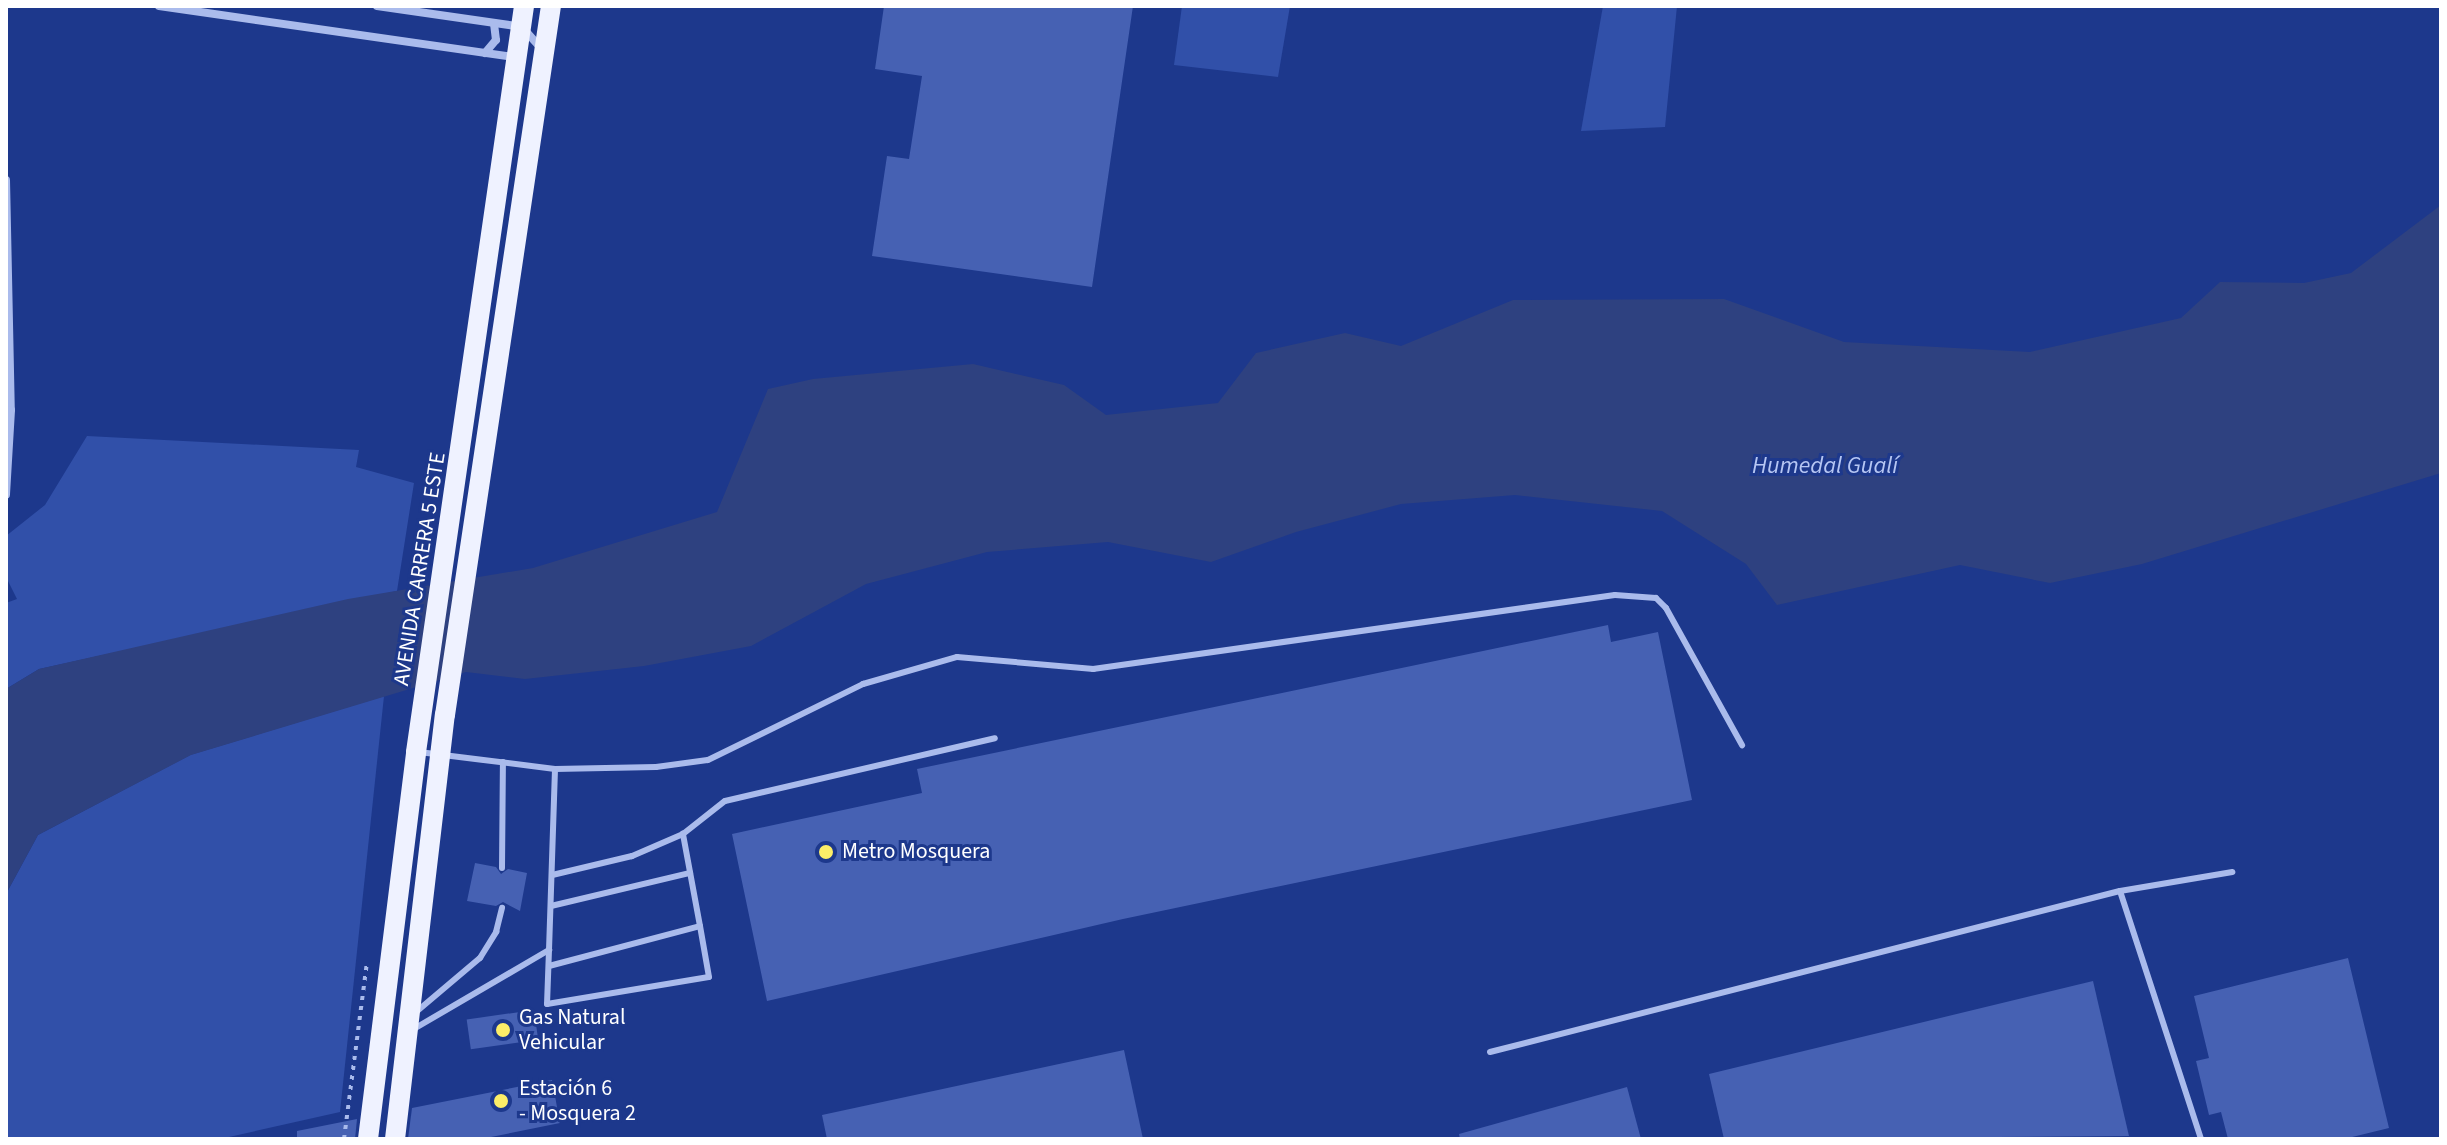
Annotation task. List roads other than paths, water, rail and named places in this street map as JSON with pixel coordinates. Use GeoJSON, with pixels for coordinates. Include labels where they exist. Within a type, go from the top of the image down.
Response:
{"type":"FeatureCollection","features":[{"type":"Feature","properties":{"kind":"main road","name":"AVENIDA CARRERA 5 ESTE"},"geometry":{"type":"LineString","coordinates":[[395,1139],[445,715],[551,6]]}},
{"type":"Feature","properties":{"kind":"main road","name":"AVENIDA CARRERA 5 ESTE"},"geometry":{"type":"LineString","coordinates":[[368,1139],[416,752],[448,561],[523,16]]}},
{"type":"Feature","properties":{"kind":"street"},"geometry":{"type":"LineString","coordinates":[[159,6],[517,58]]}},
{"type":"Feature","properties":{"kind":"street"},"geometry":{"type":"LineString","coordinates":[[377,6],[494,23],[523,16],[543,54]]}},
{"type":"Feature","properties":{"kind":"street"},"geometry":{"type":"LineString","coordinates":[[484,53],[496,40],[494,23]]}},
{"type":"Feature","properties":{"kind":"street"},"geometry":{"type":"LineString","coordinates":[[6,180],[9,410],[6,495]]}},
{"type":"Feature","properties":{"kind":"lane"},"geometry":{"type":"LineString","coordinates":[[416,752],[555,769],[609,770],[708,760],[863,684],[957,657],[1093,669],[1615,595],[1656,598],[1666,608],[1742,745]]}},
{"type":"Feature","properties":{"kind":"lane"},"geometry":{"type":"LineString","coordinates":[[552,875],[632,856],[683,834],[725,801],[995,738]]}},
{"type":"Feature","properties":{"kind":"lane"},"geometry":{"type":"LineString","coordinates":[[502,868],[503,762]]}},
{"type":"Feature","properties":{"kind":"lane"},"geometry":{"type":"LineString","coordinates":[[555,769],[547,1004],[709,977],[683,834]]}},
{"type":"Feature","properties":{"kind":"lane"},"geometry":{"type":"LineString","coordinates":[[1490,1052],[2120,891],[2232,872]]}},
{"type":"Feature","properties":{"kind":"lane"},"geometry":{"type":"LineString","coordinates":[[551,906],[690,873]]}},
{"type":"Feature","properties":{"kind":"lane"},"geometry":{"type":"LineString","coordinates":[[2120,891],[2201,1139]]}},
{"type":"Feature","properties":{"kind":"lane"},"geometry":{"type":"LineString","coordinates":[[408,1025],[480,958],[496,932],[502,908]]}},
{"type":"Feature","properties":{"kind":"lane"},"geometry":{"type":"LineString","coordinates":[[549,966],[700,926]]}},
{"type":"Feature","properties":{"kind":"lane"},"geometry":{"type":"LineString","coordinates":[[408,1025],[549,950]]}},
{"type":"Feature","properties":{"kind":"water","name":"Humedal Gualí"},"geometry":{"type":"Polygon","coordinates":[[[2441,205],[2441,473],[2142,564],[2050,583],[1960,565],[1777,605],[1746,564],[1662,511],[1515,495],[1401,504],[1296,532],[1211,562],[1108,542],[987,552],[866,584],[751,646],[644,666],[525,679],[466,672],[191,755],[38,835],[6,894],[6,689],[39,669],[348,599],[533,568],[717,512],[768,389],[813,379],[973,364],[1064,385],[1106,415],[1218,403],[1256,353],[1345,333],[1401,346],[1513,300],[1724,299],[1844,342],[2030,352],[2181,318],[2220,282],[2304,283],[2351,273],[2441,205]]]}},
{"type":"Feature","properties":{"kind":"place","name":"Metro Mosquera"},"geometry":{"type":"Point","coordinates":[826,852]}},
{"type":"Feature","properties":{"kind":"place","name":"Gas Natural Vehicular"},"geometry":{"type":"Point","coordinates":[503,1030]}},
{"type":"Feature","properties":{"kind":"place","name":"Estación 6 - Mosquera 2"},"geometry":{"type":"Point","coordinates":[501,1101]}}]}
